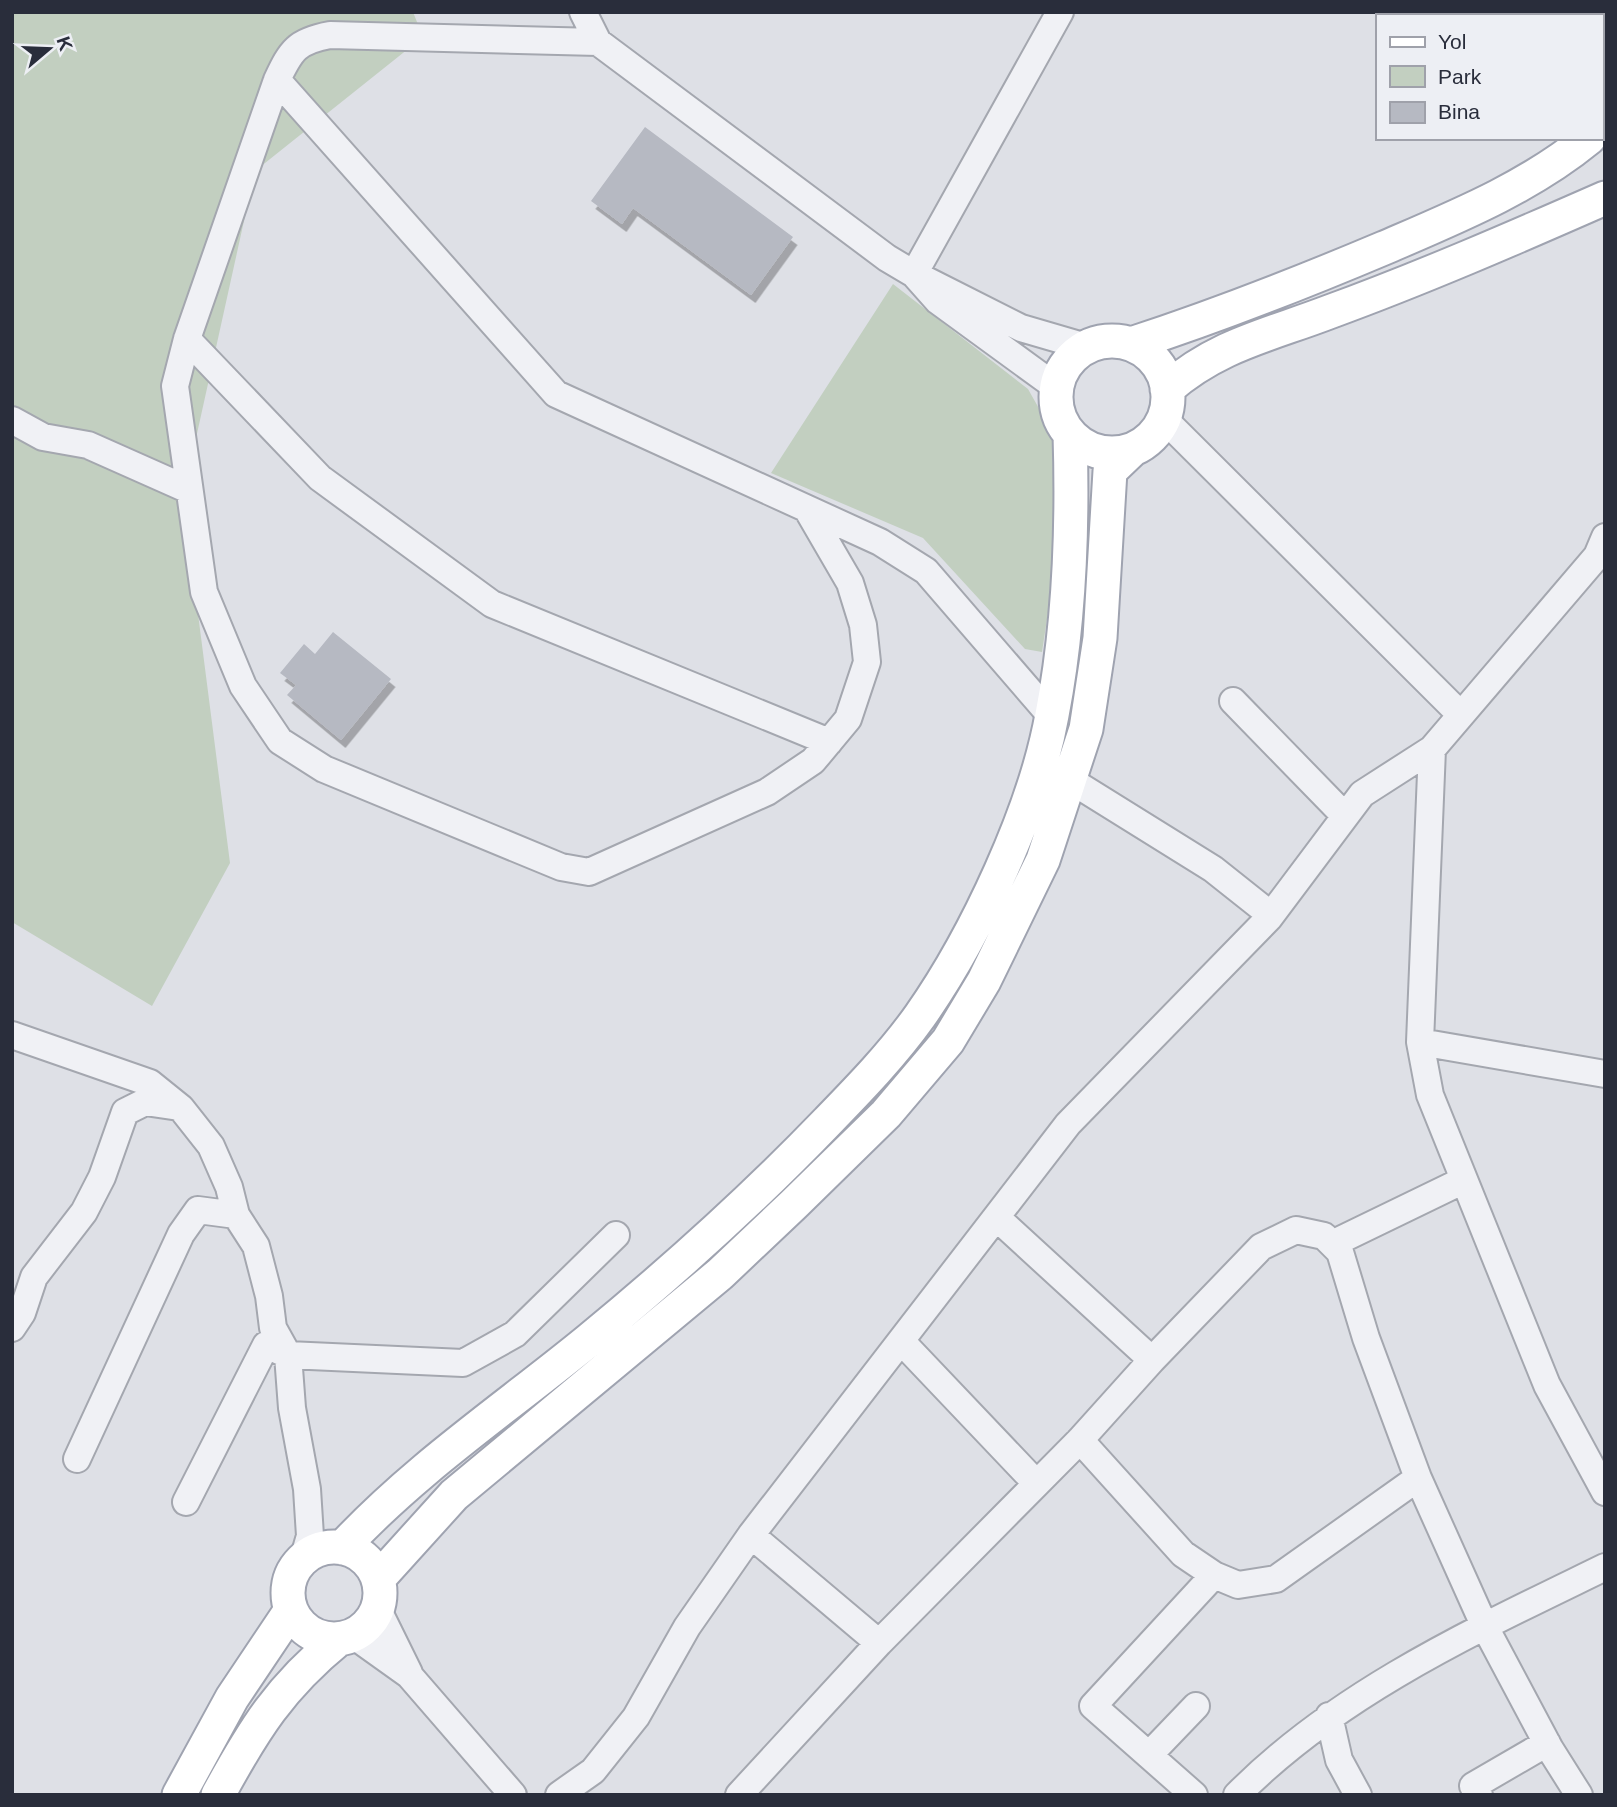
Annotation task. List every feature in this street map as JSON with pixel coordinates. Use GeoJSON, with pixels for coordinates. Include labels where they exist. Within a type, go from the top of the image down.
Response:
{"type":"FeatureCollection","features":[{"type":"Feature","properties":{"kind":"main road"},"geometry":{"type":"LineString","coordinates":[[346,1637],[324,1638],[310,1633],[291,1610],[288,1595],[290,1580],[591,1338],[762,1189],[868,1079],[919,1017],[962,948],[1000,872],[1030,792],[1052,717],[1073,519],[1070,434],[1058,412],[1056,387],[1062,371],[1086,347],[1108,342],[1131,345],[1256,300],[1485,203],[1556,165],[1587,140]]}},
{"type":"Feature","properties":{"kind":"main road"},"geometry":{"type":"LineString","coordinates":[[218,1795],[249,1739],[277,1697],[305,1667],[371,1621],[378,1594],[454,1495],[720,1274],[886,1114],[948,1041],[984,981],[1043,860],[1086,729],[1100,638],[1110,471],[1132,450],[1148,440],[1165,404],[1191,368],[1234,344],[1329,312],[1605,198]]}},
{"type":"Feature","properties":{"kind":"main road"},"geometry":{"type":"LineString","coordinates":[[1131,345],[1155,362],[1165,404]]}},
{"type":"Feature","properties":{"kind":"main road"},"geometry":{"type":"LineString","coordinates":[[1070,434],[1098,452],[1132,450]]}},
{"type":"Feature","properties":{"kind":"main road"},"geometry":{"type":"LineString","coordinates":[[325,1551],[364,1559],[378,1594]]}},
{"type":"Feature","properties":{"kind":"main road"},"geometry":{"type":"LineString","coordinates":[[179,1795],[232,1698],[291,1610]]}},
{"type":"Feature","properties":{"kind":"street"},"geometry":{"type":"LineString","coordinates":[[583,12],[598,42],[887,258],[1021,328],[1086,347]]}},
{"type":"Feature","properties":{"kind":"street"},"geometry":{"type":"LineString","coordinates":[[914,274],[1060,12]]}},
{"type":"Feature","properties":{"kind":"street"},"geometry":{"type":"LineString","coordinates":[[598,42],[330,35],[306,39],[289,54],[277,80],[187,339],[175,386],[187,489],[204,592],[243,686],[280,741],[324,769],[561,867],[589,872],[767,792],[814,761],[848,719],[867,662],[863,625],[850,583],[807,509]]}},
{"type":"Feature","properties":{"kind":"street"},"geometry":{"type":"LineString","coordinates":[[277,80],[555,394],[880,542],[926,571],[1052,717]]}},
{"type":"Feature","properties":{"kind":"street"},"geometry":{"type":"LineString","coordinates":[[914,274],[938,301],[1056,387]]}},
{"type":"Feature","properties":{"kind":"street"},"geometry":{"type":"LineString","coordinates":[[187,339],[320,478],[492,604],[830,741]]}},
{"type":"Feature","properties":{"kind":"street"},"geometry":{"type":"LineString","coordinates":[[1165,404],[1461,715]]}},
{"type":"Feature","properties":{"kind":"street"},"geometry":{"type":"LineString","coordinates":[[12,420],[43,437],[88,445],[187,489]]}},
{"type":"Feature","properties":{"kind":"street"},"geometry":{"type":"LineString","coordinates":[[559,1795],[593,1771],[636,1717],[687,1627],[751,1535],[1068,1124],[1271,915],[1362,794],[1432,749],[1602,556]]}},
{"type":"Feature","properties":{"kind":"street"},"geometry":{"type":"LineString","coordinates":[[1233,701],[1345,816]]}},
{"type":"Feature","properties":{"kind":"street"},"geometry":{"type":"LineString","coordinates":[[1432,749],[1420,1042],[1430,1094],[1462,1181],[1547,1385],[1605,1492]]}},
{"type":"Feature","properties":{"kind":"street"},"geometry":{"type":"LineString","coordinates":[[1070,780],[1213,869],[1271,915]]}},
{"type":"Feature","properties":{"kind":"street"},"geometry":{"type":"LineString","coordinates":[[12,1035],[150,1083],[181,1108],[211,1146],[229,1187],[236,1215],[256,1246],[269,1296],[273,1328],[288,1356],[292,1408],[307,1489],[325,1551]]}},
{"type":"Feature","properties":{"kind":"street"},"geometry":{"type":"LineString","coordinates":[[1420,1042],[1605,1074]]}},
{"type":"Feature","properties":{"kind":"street"},"geometry":{"type":"LineString","coordinates":[[12,1328],[22,1313],[34,1277],[83,1212],[102,1177],[125,1112],[145,1102],[181,1108]]}},
{"type":"Feature","properties":{"kind":"street"},"geometry":{"type":"LineString","coordinates":[[1332,1244],[1462,1181]]}},
{"type":"Feature","properties":{"kind":"street"},"geometry":{"type":"LineString","coordinates":[[77,1459],[181,1234],[198,1210],[236,1215]]}},
{"type":"Feature","properties":{"kind":"street"},"geometry":{"type":"LineString","coordinates":[[997,1218],[1152,1360]]}},
{"type":"Feature","properties":{"kind":"street"},"geometry":{"type":"LineString","coordinates":[[739,1795],[878,1643],[1080,1440],[1152,1360],[1261,1247],[1296,1230],[1324,1236],[1340,1252],[1366,1338],[1418,1478],[1485,1625],[1547,1743],[1579,1795]]}},
{"type":"Feature","properties":{"kind":"street"},"geometry":{"type":"LineString","coordinates":[[186,1502],[258,1355],[266,1345],[288,1356],[463,1363],[515,1334],[616,1235]]}},
{"type":"Feature","properties":{"kind":"street"},"geometry":{"type":"LineString","coordinates":[[902,1342],[1036,1483]]}},
{"type":"Feature","properties":{"kind":"street"},"geometry":{"type":"LineString","coordinates":[[1080,1440],[1183,1554],[1214,1575],[1238,1585],[1276,1579],[1418,1478]]}},
{"type":"Feature","properties":{"kind":"street"},"geometry":{"type":"LineString","coordinates":[[751,1535],[878,1643]]}},
{"type":"Feature","properties":{"kind":"street"},"geometry":{"type":"LineString","coordinates":[[1237,1795],[1276,1755],[1329,1716],[1485,1625],[1605,1567]]}},
{"type":"Feature","properties":{"kind":"street"},"geometry":{"type":"LineString","coordinates":[[1194,1795],[1093,1706],[1214,1575]]}},
{"type":"Feature","properties":{"kind":"street"},"geometry":{"type":"LineString","coordinates":[[378,1594],[409,1675]]}},
{"type":"Feature","properties":{"kind":"street"},"geometry":{"type":"LineString","coordinates":[[346,1637],[409,1675],[513,1795]]}},
{"type":"Feature","properties":{"kind":"street"},"geometry":{"type":"LineString","coordinates":[[1149,1755],[1196,1706]]}},
{"type":"Feature","properties":{"kind":"street"},"geometry":{"type":"LineString","coordinates":[[1329,1716],[1339,1760],[1357,1792]]}},
{"type":"Feature","properties":{"kind":"street"},"geometry":{"type":"LineString","coordinates":[[1479,1795],[1474,1786],[1547,1743]]}},
{"type":"Feature","properties":{"kind":"green space"},"geometry":{"type":"Polygon","coordinates":[[[12,12],[413,12],[423,37],[255,171],[183,497],[230,863],[152,1006],[12,922],[12,12]]]}},
{"type":"Feature","properties":{"kind":"green space"},"geometry":{"type":"Polygon","coordinates":[[[893,284],[1028,389],[1050,428],[1060,468],[1052,586],[1042,652],[1025,649],[923,538],[771,473],[893,284]]]}},
{"type":"Feature","properties":{"kind":"building"},"geometry":{"type":"Polygon","coordinates":[[[645,127],[793,237],[751,295],[633,208],[622,224],[591,201],[645,127]]]}},
{"type":"Feature","properties":{"kind":"building"},"geometry":{"type":"Polygon","coordinates":[[[333,632],[391,679],[341,740],[287,695],[296,685],[280,673],[304,644],[315,654],[333,632]]]}}]}
